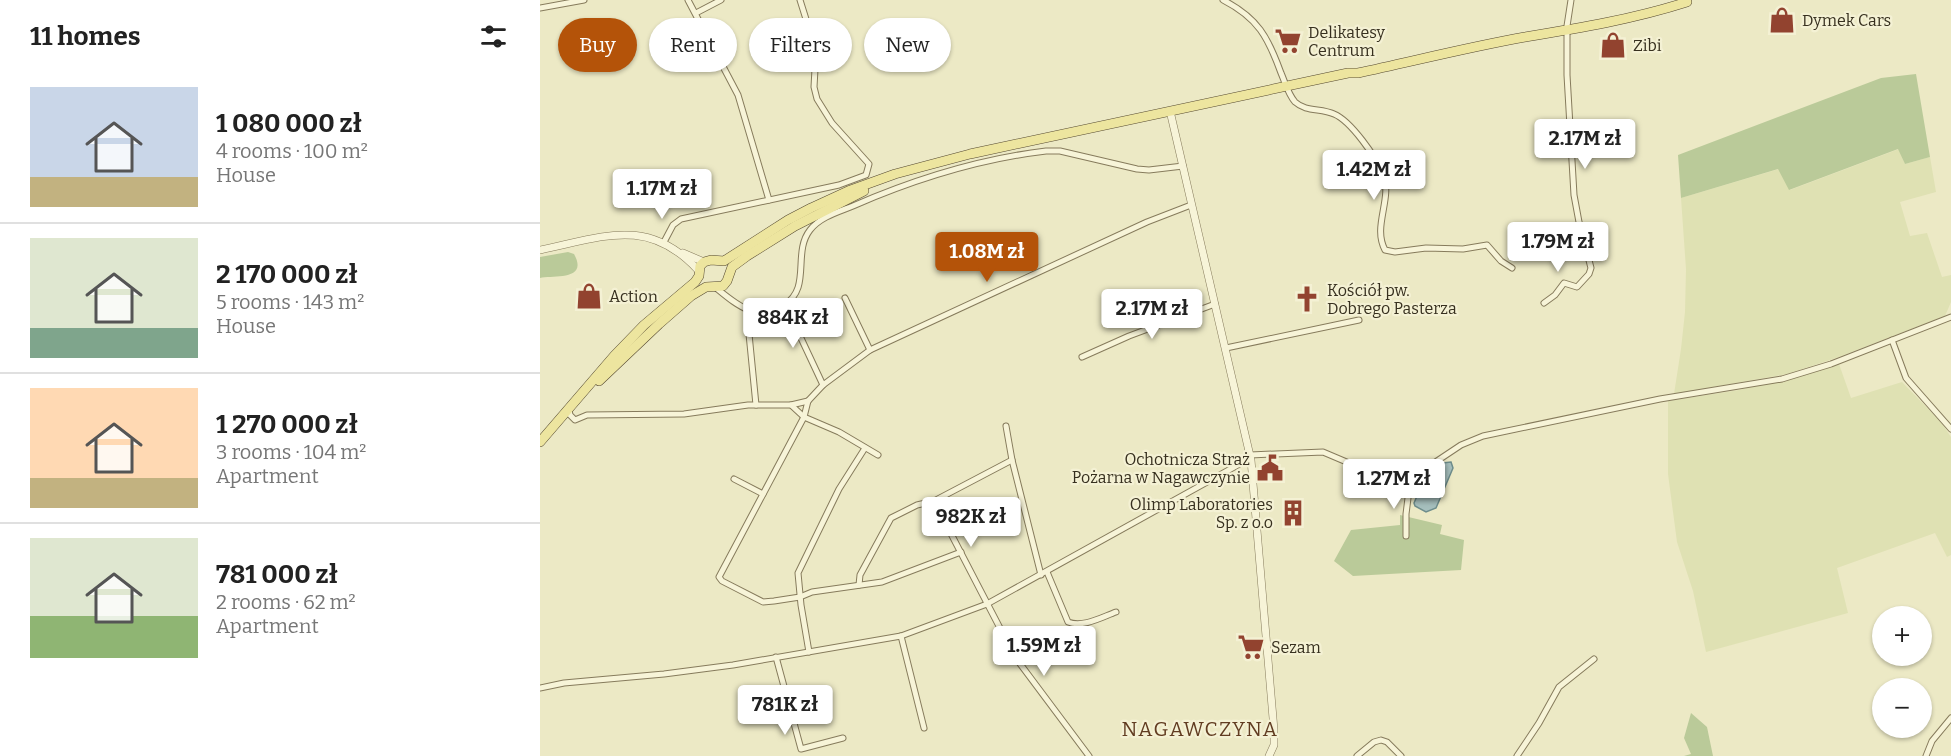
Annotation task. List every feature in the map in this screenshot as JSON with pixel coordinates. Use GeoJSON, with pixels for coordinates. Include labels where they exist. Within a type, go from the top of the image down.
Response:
{"type":"FeatureCollection","features":[{"type":"Feature","properties":{"kind":"main road"},"geometry":{"type":"LineString","coordinates":[[721,262],[788,220],[848,191],[943,160],[1699,0]]}},
{"type":"Feature","properties":{"kind":"main road"},"geometry":{"type":"LineString","coordinates":[[540,442],[604,376],[676,309],[727,279],[732,267],[772,239],[842,201],[897,178],[1171,113]]}},
{"type":"Feature","properties":{"kind":"main road"},"geometry":{"type":"LineString","coordinates":[[540,452],[569,411],[630,339],[691,286],[700,269],[711,260],[721,262],[725,266],[727,279]]}},
{"type":"Feature","properties":{"kind":"main road"},"geometry":{"type":"LineString","coordinates":[[700,269],[710,287]]}},
{"type":"Feature","properties":{"kind":"street"},"geometry":{"type":"LineString","coordinates":[[540,8],[584,0]]}},
{"type":"Feature","properties":{"kind":"street"},"geometry":{"type":"LineString","coordinates":[[688,0],[738,95],[769,200]]}},
{"type":"Feature","properties":{"kind":"street"},"geometry":{"type":"LineString","coordinates":[[696,13],[721,0]]}},
{"type":"Feature","properties":{"kind":"street"},"geometry":{"type":"LineString","coordinates":[[663,243],[676,221],[857,180],[866,175],[869,164],[832,123],[817,99],[814,87],[816,51],[800,0]]}},
{"type":"Feature","properties":{"kind":"street"},"geometry":{"type":"LineString","coordinates":[[1223,0],[1241,10],[1261,29],[1293,100],[1304,108],[1332,113],[1343,119],[1377,161],[1384,175],[1386,187],[1381,227],[1385,250],[1395,252],[1426,248],[1464,249],[1487,245],[1501,261],[1512,268]]}},
{"type":"Feature","properties":{"kind":"street"},"geometry":{"type":"LineString","coordinates":[[1544,303],[1559,291],[1564,283],[1577,287],[1589,274],[1591,268],[1574,195],[1567,75],[1571,0]]}},
{"type":"Feature","properties":{"kind":"street"},"geometry":{"type":"LineString","coordinates":[[1171,113],[1251,458],[1274,730],[1274,744],[1270,755]]}},
{"type":"Feature","properties":{"kind":"street"},"geometry":{"type":"LineString","coordinates":[[710,287],[730,298],[737,306],[750,311],[766,311],[785,304],[791,299],[800,283],[801,249],[804,237],[811,228],[829,216],[916,180],[962,168],[1046,151],[1060,151],[1137,169],[1183,166]]}},
{"type":"Feature","properties":{"kind":"street"},"geometry":{"type":"LineString","coordinates":[[961,552],[882,582],[763,602],[722,581],[720,577],[804,417],[808,401],[823,385],[870,350],[1147,222],[1191,205]]}},
{"type":"Feature","properties":{"kind":"street"},"geometry":{"type":"LineString","coordinates":[[540,250],[614,235],[642,236],[681,252],[700,269]]}},
{"type":"Feature","properties":{"kind":"street"},"geometry":{"type":"LineString","coordinates":[[727,279],[730,298]]}},
{"type":"Feature","properties":{"kind":"street"},"geometry":{"type":"LineString","coordinates":[[845,298],[870,350]]}},
{"type":"Feature","properties":{"kind":"street"},"geometry":{"type":"LineString","coordinates":[[785,304],[823,385]]}},
{"type":"Feature","properties":{"kind":"street"},"geometry":{"type":"LineString","coordinates":[[1082,357],[1129,336],[1215,304]]}},
{"type":"Feature","properties":{"kind":"street"},"geometry":{"type":"LineString","coordinates":[[750,311],[749,334],[756,405]]}},
{"type":"Feature","properties":{"kind":"street"},"geometry":{"type":"LineString","coordinates":[[540,688],[564,683],[733,665],[902,636],[987,604],[1251,458],[1323,452],[1395,482],[1408,482],[1461,445],[1483,436],[1660,399],[1782,379],[1831,364],[1951,316]]}},
{"type":"Feature","properties":{"kind":"street"},"geometry":{"type":"LineString","coordinates":[[1226,348],[1359,320]]}},
{"type":"Feature","properties":{"kind":"street"},"geometry":{"type":"LineString","coordinates":[[1892,340],[1906,378],[1951,429]]}},
{"type":"Feature","properties":{"kind":"street"},"geometry":{"type":"LineString","coordinates":[[569,411],[575,420],[586,415],[684,414],[756,405],[791,405],[808,401]]}},
{"type":"Feature","properties":{"kind":"street"},"geometry":{"type":"LineString","coordinates":[[791,405],[804,417],[838,432],[878,455]]}},
{"type":"Feature","properties":{"kind":"street"},"geometry":{"type":"LineString","coordinates":[[1006,426],[1012,460],[1044,574],[1068,622],[1074,625],[1081,624],[1116,612]]}},
{"type":"Feature","properties":{"kind":"street"},"geometry":{"type":"LineString","coordinates":[[810,652],[800,597],[798,573],[800,565],[849,470],[865,447]]}},
{"type":"Feature","properties":{"kind":"street"},"geometry":{"type":"LineString","coordinates":[[860,585],[860,575],[891,518],[917,505],[934,501],[1012,460]]}},
{"type":"Feature","properties":{"kind":"street"},"geometry":{"type":"LineString","coordinates":[[734,479],[763,494]]}},
{"type":"Feature","properties":{"kind":"street"},"geometry":{"type":"LineString","coordinates":[[1406,536],[1408,482]]}},
{"type":"Feature","properties":{"kind":"street"},"geometry":{"type":"LineString","coordinates":[[934,501],[1022,668],[1062,717],[1089,756]]}},
{"type":"Feature","properties":{"kind":"street"},"geometry":{"type":"LineString","coordinates":[[902,636],[924,728]]}},
{"type":"Feature","properties":{"kind":"street"},"geometry":{"type":"LineString","coordinates":[[776,657],[801,749],[843,738]]}},
{"type":"Feature","properties":{"kind":"street"},"geometry":{"type":"LineString","coordinates":[[1516,756],[1539,723],[1559,687],[1594,660]]}},
{"type":"Feature","properties":{"kind":"street"},"geometry":{"type":"LineString","coordinates":[[1926,756],[1932,741],[1951,718]]}},
{"type":"Feature","properties":{"kind":"street"},"geometry":{"type":"LineString","coordinates":[[1357,756],[1374,742],[1381,740],[1387,742],[1401,756]]}},
{"type":"Feature","properties":{"kind":"green space"},"geometry":{"type":"Polygon","coordinates":[[[1916,74],[1930,157],[1905,164],[1898,149],[1789,190],[1778,169],[1681,198],[1678,155],[1881,78],[1916,74]]]}},
{"type":"Feature","properties":{"kind":"green space"},"geometry":{"type":"Polygon","coordinates":[[[1899,149],[1905,164],[1930,157],[1936,192],[1900,202],[1910,236],[1927,233],[1942,277],[1951,275],[1951,302],[1945,316],[1836,358],[1787,374],[1674,394],[1685,312],[1686,269],[1681,198],[1779,169],[1790,190],[1899,149]]]}},
{"type":"Feature","properties":{"kind":"green space"},"geometry":{"type":"Polygon","coordinates":[[[568,252],[574,254],[577,263],[577,269],[573,273],[540,278],[540,257],[568,252]]]}},
{"type":"Feature","properties":{"kind":"green space"},"geometry":{"type":"Polygon","coordinates":[[[1839,364],[1851,398],[1902,382],[1941,422],[1951,437],[1951,555],[1947,557],[1935,533],[1837,568],[1848,613],[1706,652],[1693,591],[1677,542],[1668,474],[1668,401],[1739,390],[1839,364]]]}},
{"type":"Feature","properties":{"kind":"green space"},"geometry":{"type":"Polygon","coordinates":[[[1400,515],[1442,525],[1440,534],[1464,540],[1461,570],[1353,576],[1334,561],[1351,530],[1400,525],[1400,515]]]}},
{"type":"Feature","properties":{"kind":"green space"},"geometry":{"type":"Polygon","coordinates":[[[1691,713],[1707,727],[1713,756],[1684,756],[1691,754],[1684,738],[1691,713]]]}},
{"type":"Feature","properties":{"kind":"water"},"geometry":{"type":"Polygon","coordinates":[[[1451,462],[1453,468],[1436,508],[1426,512],[1415,506],[1414,503],[1427,476],[1437,466],[1451,462]]]}},
{"type":"Feature","properties":{"kind":"place","name":"Dymek Cars"},"geometry":{"type":"Point","coordinates":[1782,20]}},
{"type":"Feature","properties":{"kind":"place","name":"Delikatesy Centrum"},"geometry":{"type":"Point","coordinates":[1288,41]}},
{"type":"Feature","properties":{"kind":"place","name":"Zibi"},"geometry":{"type":"Point","coordinates":[1613,45]}},
{"type":"Feature","properties":{"kind":"place","name":"Action"},"geometry":{"type":"Point","coordinates":[589,296]}},
{"type":"Feature","properties":{"kind":"place","name":"Kościół pw. Dobrego Pasterza"},"geometry":{"type":"Point","coordinates":[1307,299]}},
{"type":"Feature","properties":{"kind":"place","name":"Ochotnicza Straż Pożarna w Nagawczynie"},"geometry":{"type":"Point","coordinates":[1270,468]}},
{"type":"Feature","properties":{"kind":"place","name":"Olimp Laboratories Sp. z o.o"},"geometry":{"type":"Point","coordinates":[1293,513]}},
{"type":"Feature","properties":{"kind":"place","name":"Sezam"},"geometry":{"type":"Point","coordinates":[1251,647]}},
{"type":"Feature","properties":{"kind":"district","name":"NAGAWCZYNA"},"geometry":{"type":"Point","coordinates":[1200,729]}}]}
